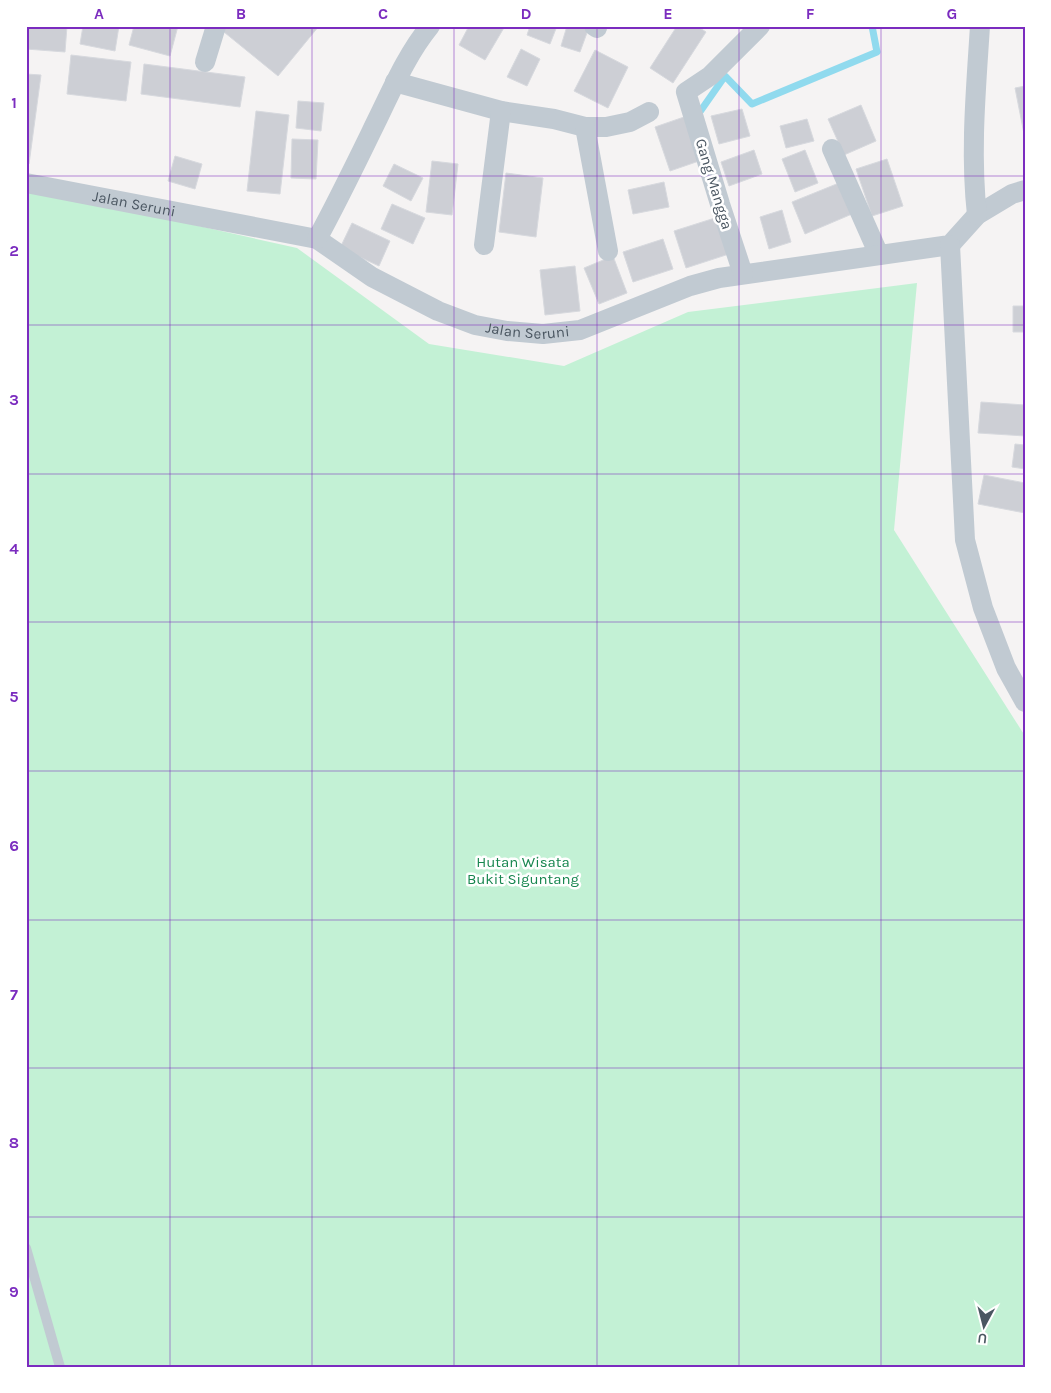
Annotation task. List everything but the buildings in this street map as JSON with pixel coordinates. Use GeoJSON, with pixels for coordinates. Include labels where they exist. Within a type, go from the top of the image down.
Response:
{"type":"FeatureCollection","features":[{"type":"Feature","properties":{"kind":"street"},"geometry":{"type":"LineString","coordinates":[[205,62],[216,26]]}},
{"type":"Feature","properties":{"kind":"street"},"geometry":{"type":"LineString","coordinates":[[317,239],[395,82],[420,38],[430,26]]}},
{"type":"Feature","properties":{"kind":"street","name":"Gang Mangga"},"geometry":{"type":"LineString","coordinates":[[743,274],[686,92],[710,76],[760,26]]}},
{"type":"Feature","properties":{"kind":"street"},"geometry":{"type":"LineString","coordinates":[[978,215],[973,184],[976,80],[980,26]]}},
{"type":"Feature","properties":{"kind":"street"},"geometry":{"type":"LineString","coordinates":[[395,82],[501,111],[554,119],[585,127],[606,127],[630,122],[649,112]]}},
{"type":"Feature","properties":{"kind":"street"},"geometry":{"type":"LineString","coordinates":[[484,245],[501,111]]}},
{"type":"Feature","properties":{"kind":"street"},"geometry":{"type":"LineString","coordinates":[[585,127],[608,251]]}},
{"type":"Feature","properties":{"kind":"street"},"geometry":{"type":"LineString","coordinates":[[832,149],[879,255]]}},
{"type":"Feature","properties":{"kind":"street","name":"Jalan Seruni"},"geometry":{"type":"LineString","coordinates":[[26,183],[317,239],[372,277],[438,311],[474,326],[543,334],[580,330],[690,286],[719,278],[950,245]]}},
{"type":"Feature","properties":{"kind":"street"},"geometry":{"type":"LineString","coordinates":[[1025,190],[1012,194],[978,215],[950,245],[966,540],[983,608],[1006,668],[1025,702]]}},
{"type":"Feature","properties":{"kind":"lane"},"geometry":{"type":"LineString","coordinates":[[26,1248],[60,1367]]}},
{"type":"Feature","properties":{"kind":"green space","name":"Hutan Wisata Bukit Siguntang"},"geometry":{"type":"Polygon","coordinates":[[[33,189],[297,248],[429,344],[564,366],[688,312],[917,283],[894,530],[1025,736],[1025,1367],[26,1367],[26,190],[33,189]]]}},
{"type":"Feature","properties":{"kind":"waterway"},"geometry":{"type":"LineString","coordinates":[[697,116],[725,76],[752,104],[877,52],[872,26]]}}]}
